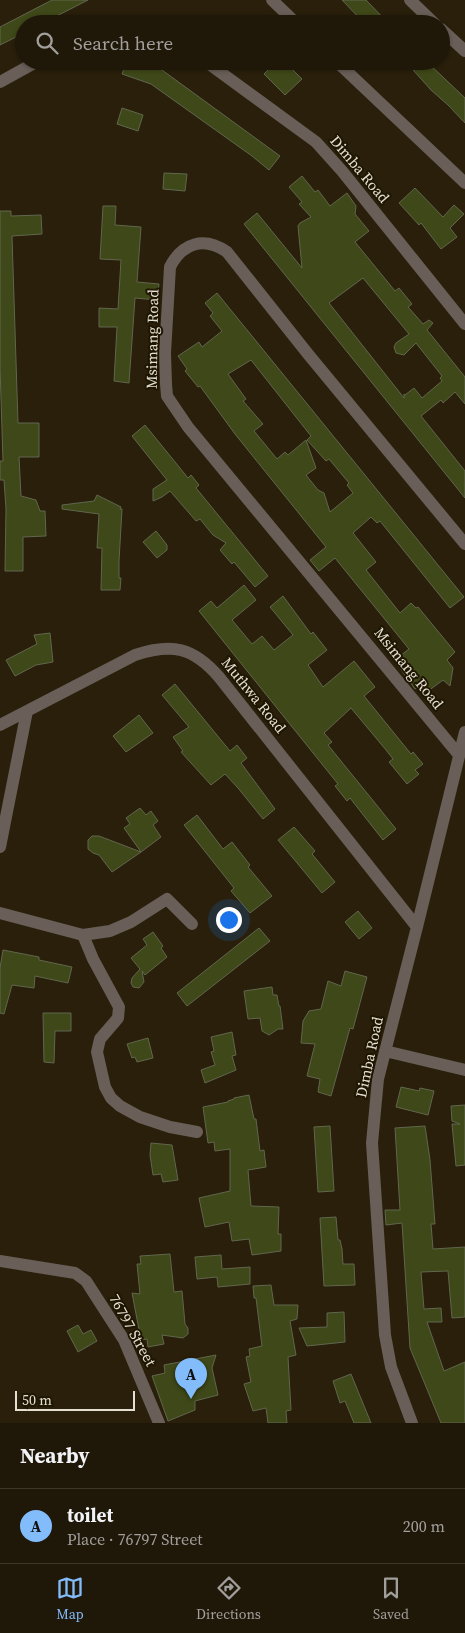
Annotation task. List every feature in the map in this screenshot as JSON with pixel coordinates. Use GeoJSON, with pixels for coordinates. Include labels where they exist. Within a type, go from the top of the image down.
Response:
{"type":"FeatureCollection","features":[{"type":"Feature","properties":{"kind":"street"},"geometry":{"type":"LineString","coordinates":[[272,0],[288,15]]}},
{"type":"Feature","properties":{"kind":"street"},"geometry":{"type":"LineString","coordinates":[[410,0],[426,15]]}},
{"type":"Feature","properties":{"kind":"street"},"geometry":{"type":"LineString","coordinates":[[450,37],[465,51]]}},
{"type":"Feature","properties":{"kind":"street"},"geometry":{"type":"LineString","coordinates":[[0,82],[22,70]]}},
{"type":"Feature","properties":{"kind":"street","name":"Dimba Road"},"geometry":{"type":"LineString","coordinates":[[217,70],[316,142],[342,171],[465,324]]}},
{"type":"Feature","properties":{"kind":"street"},"geometry":{"type":"LineString","coordinates":[[346,70],[465,183]]}},
{"type":"Feature","properties":{"kind":"street","name":"Msimang Road"},"geometry":{"type":"LineString","coordinates":[[459,755],[188,427],[167,396],[165,353],[170,267],[176,256],[185,248],[207,243],[218,246],[227,252],[308,354],[465,544]]}},
{"type":"Feature","properties":{"kind":"street","name":"Muthwa Road"},"geometry":{"type":"LineString","coordinates":[[0,725],[155,648],[176,648],[196,655],[219,677],[417,927]]}},
{"type":"Feature","properties":{"kind":"street"},"geometry":{"type":"LineString","coordinates":[[0,847],[27,711]]}},
{"type":"Feature","properties":{"kind":"street","name":"Dimba Road"},"geometry":{"type":"LineString","coordinates":[[412,1423],[391,1367],[385,1335],[372,1143],[373,1123],[378,1079],[465,732]]}},
{"type":"Feature","properties":{"kind":"street"},"geometry":{"type":"LineString","coordinates":[[0,913],[83,935],[110,931],[131,922],[167,899],[192,924]]}},
{"type":"Feature","properties":{"kind":"street"},"geometry":{"type":"LineString","coordinates":[[83,935],[93,959],[120,1008],[118,1018],[100,1040],[97,1052],[105,1088],[111,1098],[120,1106],[140,1117],[170,1127],[197,1132]]}},
{"type":"Feature","properties":{"kind":"street"},"geometry":{"type":"LineString","coordinates":[[385,1051],[465,1070]]}},
{"type":"Feature","properties":{"kind":"street","name":"76797 Street"},"geometry":{"type":"LineString","coordinates":[[0,1261],[75,1273],[86,1281],[124,1340],[159,1423]]}},
{"type":"Feature","properties":{"kind":"building"},"geometry":{"type":"Polygon","coordinates":[[[52,0],[88,0],[59,15],[23,15],[52,0]]]}},
{"type":"Feature","properties":{"kind":"building"},"geometry":{"type":"Polygon","coordinates":[[[342,0],[366,0],[380,15],[356,15],[342,0]]]}},
{"type":"Feature","properties":{"kind":"building"},"geometry":{"type":"Polygon","coordinates":[[[15,19],[15,38],[0,45],[0,27],[15,19]]]}},
{"type":"Feature","properties":{"kind":"building"},"geometry":{"type":"Polygon","coordinates":[[[124,70],[162,70],[280,156],[269,170],[151,84],[122,74],[124,70]]]}},
{"type":"Feature","properties":{"kind":"building"},"geometry":{"type":"Polygon","coordinates":[[[268,70],[293,70],[302,79],[285,95],[264,74],[268,70]]]}},
{"type":"Feature","properties":{"kind":"building"},"geometry":{"type":"Polygon","coordinates":[[[413,70],[435,70],[465,98],[465,123],[448,105],[413,70]]]}},
{"type":"Feature","properties":{"kind":"building"},"geometry":{"type":"Polygon","coordinates":[[[122,108],[143,115],[138,131],[117,124],[122,108]]]}},
{"type":"Feature","properties":{"kind":"building"},"geometry":{"type":"Polygon","coordinates":[[[164,173],[187,174],[185,191],[163,189],[164,173]]]}},
{"type":"Feature","properties":{"kind":"building"},"geometry":{"type":"Polygon","coordinates":[[[302,176],[315,192],[318,190],[330,206],[347,193],[356,206],[355,214],[369,231],[355,242],[395,291],[399,288],[412,304],[408,307],[423,324],[429,320],[433,323],[427,330],[465,377],[465,404],[455,392],[443,403],[441,400],[421,416],[465,471],[465,498],[244,224],[257,213],[302,268],[298,226],[311,217],[299,204],[302,202],[289,187],[302,176]],[[363,278],[329,303],[404,398],[404,394],[414,388],[422,398],[442,381],[440,378],[442,376],[416,343],[404,355],[396,353],[394,347],[396,343],[409,334],[363,278]]]}},
{"type":"Feature","properties":{"kind":"building"},"geometry":{"type":"Polygon","coordinates":[[[415,188],[443,217],[454,205],[464,214],[450,228],[457,237],[441,249],[421,223],[419,225],[399,203],[415,188]]]}},
{"type":"Feature","properties":{"kind":"building"},"geometry":{"type":"Polygon","coordinates":[[[103,206],[116,206],[115,225],[141,227],[137,282],[159,284],[157,300],[135,298],[129,383],[114,381],[117,327],[99,327],[99,308],[118,309],[121,260],[100,259],[103,206]]]}},
{"type":"Feature","properties":{"kind":"building"},"geometry":{"type":"Polygon","coordinates":[[[0,211],[11,211],[11,216],[41,215],[42,234],[12,236],[18,423],[39,423],[39,457],[19,457],[21,496],[36,500],[40,511],[45,511],[46,536],[23,537],[23,571],[5,571],[6,509],[4,480],[0,480],[0,461],[3,461],[0,367],[0,211]]]}},
{"type":"Feature","properties":{"kind":"building"},"geometry":{"type":"Polygon","coordinates":[[[217,293],[464,597],[450,608],[380,521],[377,523],[371,517],[353,533],[376,562],[366,570],[400,613],[411,603],[416,608],[418,607],[455,652],[447,660],[453,668],[450,686],[443,680],[424,694],[420,686],[415,689],[397,664],[401,658],[400,656],[409,649],[335,558],[319,571],[310,560],[326,547],[235,434],[200,386],[198,387],[185,371],[187,369],[178,356],[199,342],[202,347],[222,331],[210,316],[213,313],[205,303],[217,293]],[[251,360],[228,374],[246,399],[243,401],[263,424],[254,431],[277,459],[285,452],[288,455],[306,440],[316,468],[306,475],[318,490],[324,493],[330,512],[353,493],[347,485],[349,483],[329,459],[326,461],[307,440],[311,436],[251,360]]]}},
{"type":"Feature","properties":{"kind":"building"},"geometry":{"type":"Polygon","coordinates":[[[145,425],[188,478],[191,475],[199,485],[196,488],[268,576],[255,587],[234,562],[232,564],[220,550],[226,543],[213,535],[200,519],[196,521],[170,491],[153,501],[153,489],[167,480],[132,436],[145,425]]]}},
{"type":"Feature","properties":{"kind":"building"},"geometry":{"type":"Polygon","coordinates":[[[97,495],[122,509],[119,561],[120,590],[101,590],[102,548],[97,548],[99,514],[62,509],[62,505],[94,501],[97,495]]]}},
{"type":"Feature","properties":{"kind":"building"},"geometry":{"type":"Polygon","coordinates":[[[156,531],[167,545],[167,550],[157,558],[143,542],[156,531]]]}},
{"type":"Feature","properties":{"kind":"building"},"geometry":{"type":"Polygon","coordinates":[[[244,585],[256,600],[232,620],[252,644],[262,636],[274,650],[293,635],[270,607],[283,596],[311,634],[313,632],[327,650],[308,665],[323,687],[354,661],[375,687],[364,696],[411,754],[413,752],[423,764],[415,770],[419,774],[407,784],[389,762],[393,759],[351,708],[324,733],[332,742],[328,745],[396,829],[383,840],[350,798],[347,801],[335,786],[338,784],[199,611],[211,601],[217,608],[244,585]]]}},
{"type":"Feature","properties":{"kind":"building"},"geometry":{"type":"Polygon","coordinates":[[[50,633],[53,662],[36,665],[15,676],[6,660],[37,644],[34,635],[50,633]]]}},
{"type":"Feature","properties":{"kind":"building"},"geometry":{"type":"Polygon","coordinates":[[[175,684],[230,751],[237,745],[247,758],[241,763],[275,809],[263,819],[225,774],[211,785],[181,752],[183,751],[173,737],[189,727],[162,695],[175,684]]]}},
{"type":"Feature","properties":{"kind":"building"},"geometry":{"type":"Polygon","coordinates":[[[139,715],[153,733],[126,752],[113,736],[139,715]]]}},
{"type":"Feature","properties":{"kind":"building"},"geometry":{"type":"Polygon","coordinates":[[[140,808],[146,815],[151,811],[158,821],[153,825],[161,837],[141,852],[124,828],[130,824],[126,818],[140,808]]]}},
{"type":"Feature","properties":{"kind":"building"},"geometry":{"type":"Polygon","coordinates":[[[197,815],[223,849],[232,842],[250,865],[248,867],[272,896],[250,913],[231,891],[234,888],[184,825],[197,815]]]}},
{"type":"Feature","properties":{"kind":"building"},"geometry":{"type":"Polygon","coordinates":[[[294,827],[315,851],[312,854],[335,882],[322,893],[278,840],[294,827]]]}},
{"type":"Feature","properties":{"kind":"building"},"geometry":{"type":"Polygon","coordinates":[[[92,836],[99,836],[141,852],[112,872],[99,855],[88,849],[88,840],[92,836]]]}},
{"type":"Feature","properties":{"kind":"building"},"geometry":{"type":"Polygon","coordinates":[[[358,911],[372,928],[359,939],[345,922],[358,911]]]}},
{"type":"Feature","properties":{"kind":"building"},"geometry":{"type":"Polygon","coordinates":[[[259,928],[270,941],[187,1006],[177,993],[259,928]]]}},
{"type":"Feature","properties":{"kind":"building"},"geometry":{"type":"Polygon","coordinates":[[[153,932],[163,946],[161,948],[167,957],[145,975],[142,971],[144,982],[139,988],[133,987],[131,983],[132,978],[140,969],[131,958],[147,945],[143,939],[153,932]]]}},
{"type":"Feature","properties":{"kind":"building"},"geometry":{"type":"Polygon","coordinates":[[[3,950],[39,957],[39,960],[72,967],[68,983],[35,976],[34,988],[12,985],[4,1014],[0,1013],[0,968],[3,950]]]}},
{"type":"Feature","properties":{"kind":"building"},"geometry":{"type":"Polygon","coordinates":[[[345,971],[367,977],[353,1029],[350,1028],[331,1096],[318,1092],[320,1079],[307,1076],[315,1044],[301,1043],[303,1021],[309,1011],[321,1009],[328,981],[341,986],[345,971]]]}},
{"type":"Feature","properties":{"kind":"building"},"geometry":{"type":"Polygon","coordinates":[[[272,987],[273,995],[277,995],[280,1006],[283,1029],[278,1029],[269,1035],[262,1031],[260,1018],[248,1019],[244,991],[272,987]]]}},
{"type":"Feature","properties":{"kind":"building"},"geometry":{"type":"Polygon","coordinates":[[[43,1013],[71,1013],[71,1031],[55,1031],[54,1063],[44,1062],[43,1013]]]}},
{"type":"Feature","properties":{"kind":"building"},"geometry":{"type":"Polygon","coordinates":[[[232,1032],[236,1055],[232,1056],[236,1070],[205,1083],[201,1070],[215,1065],[211,1052],[214,1051],[211,1037],[232,1032]]]}},
{"type":"Feature","properties":{"kind":"building"},"geometry":{"type":"Polygon","coordinates":[[[148,1038],[153,1058],[137,1062],[135,1057],[132,1058],[127,1044],[148,1038]]]}},
{"type":"Feature","properties":{"kind":"building"},"geometry":{"type":"Polygon","coordinates":[[[401,1087],[419,1091],[420,1088],[434,1091],[428,1115],[396,1107],[401,1087]]]}},
{"type":"Feature","properties":{"kind":"building"},"geometry":{"type":"Polygon","coordinates":[[[249,1095],[254,1119],[256,1119],[260,1151],[264,1150],[266,1167],[248,1170],[251,1206],[279,1207],[278,1234],[281,1234],[281,1251],[252,1255],[249,1239],[232,1241],[229,1222],[205,1227],[199,1198],[230,1191],[230,1149],[215,1151],[214,1142],[208,1143],[203,1107],[249,1095]]]}},
{"type":"Feature","properties":{"kind":"building"},"geometry":{"type":"Polygon","coordinates":[[[465,1105],[465,1165],[456,1166],[452,1124],[460,1124],[452,1121],[451,1106],[465,1105]]]}},
{"type":"Feature","properties":{"kind":"building"},"geometry":{"type":"Polygon","coordinates":[[[330,1126],[334,1191],[318,1192],[314,1127],[330,1126]]]}},
{"type":"Feature","properties":{"kind":"building"},"geometry":{"type":"Polygon","coordinates":[[[425,1126],[430,1160],[435,1224],[431,1224],[433,1249],[465,1247],[465,1317],[452,1318],[448,1271],[421,1272],[424,1309],[441,1308],[442,1322],[427,1322],[444,1371],[465,1362],[465,1423],[441,1423],[410,1348],[402,1223],[386,1225],[385,1210],[400,1210],[395,1128],[425,1126]]]}},
{"type":"Feature","properties":{"kind":"building"},"geometry":{"type":"Polygon","coordinates":[[[151,1143],[172,1145],[178,1180],[163,1182],[161,1174],[153,1175],[150,1155],[151,1143]]]}},
{"type":"Feature","properties":{"kind":"building"},"geometry":{"type":"Polygon","coordinates":[[[336,1217],[343,1264],[354,1264],[355,1285],[324,1286],[320,1218],[336,1217]]]}},
{"type":"Feature","properties":{"kind":"building"},"geometry":{"type":"Polygon","coordinates":[[[170,1254],[174,1292],[182,1291],[185,1324],[188,1328],[188,1334],[183,1338],[162,1335],[164,1344],[148,1347],[147,1339],[141,1340],[132,1293],[140,1294],[137,1264],[141,1264],[140,1256],[170,1254]]]}},
{"type":"Feature","properties":{"kind":"building"},"geometry":{"type":"Polygon","coordinates":[[[221,1255],[222,1269],[250,1267],[250,1284],[218,1287],[217,1277],[197,1279],[195,1257],[221,1255]]]}},
{"type":"Feature","properties":{"kind":"building"},"geometry":{"type":"Polygon","coordinates":[[[271,1285],[274,1305],[298,1305],[297,1319],[290,1321],[296,1355],[288,1357],[291,1410],[286,1411],[287,1423],[268,1423],[266,1408],[253,1411],[244,1384],[251,1382],[246,1357],[250,1356],[249,1349],[262,1346],[253,1286],[271,1285]]]}},
{"type":"Feature","properties":{"kind":"building"},"geometry":{"type":"Polygon","coordinates":[[[344,1312],[345,1342],[307,1346],[299,1328],[327,1327],[327,1313],[344,1312]]]}},
{"type":"Feature","properties":{"kind":"building"},"geometry":{"type":"Polygon","coordinates":[[[78,1325],[83,1334],[91,1330],[97,1341],[78,1352],[67,1331],[78,1325]]]}},
{"type":"Feature","properties":{"kind":"building"},"geometry":{"type":"Polygon","coordinates":[[[216,1355],[212,1368],[218,1395],[195,1401],[195,1410],[168,1421],[152,1376],[165,1373],[164,1365],[216,1355]]]}},
{"type":"Feature","properties":{"kind":"building"},"geometry":{"type":"Polygon","coordinates":[[[351,1374],[371,1423],[354,1423],[345,1401],[340,1403],[333,1381],[351,1374]]]}},
{"type":"Feature","properties":{"kind":"place","name":"toilet"},"geometry":{"type":"Point","coordinates":[191,1399]}}]}
